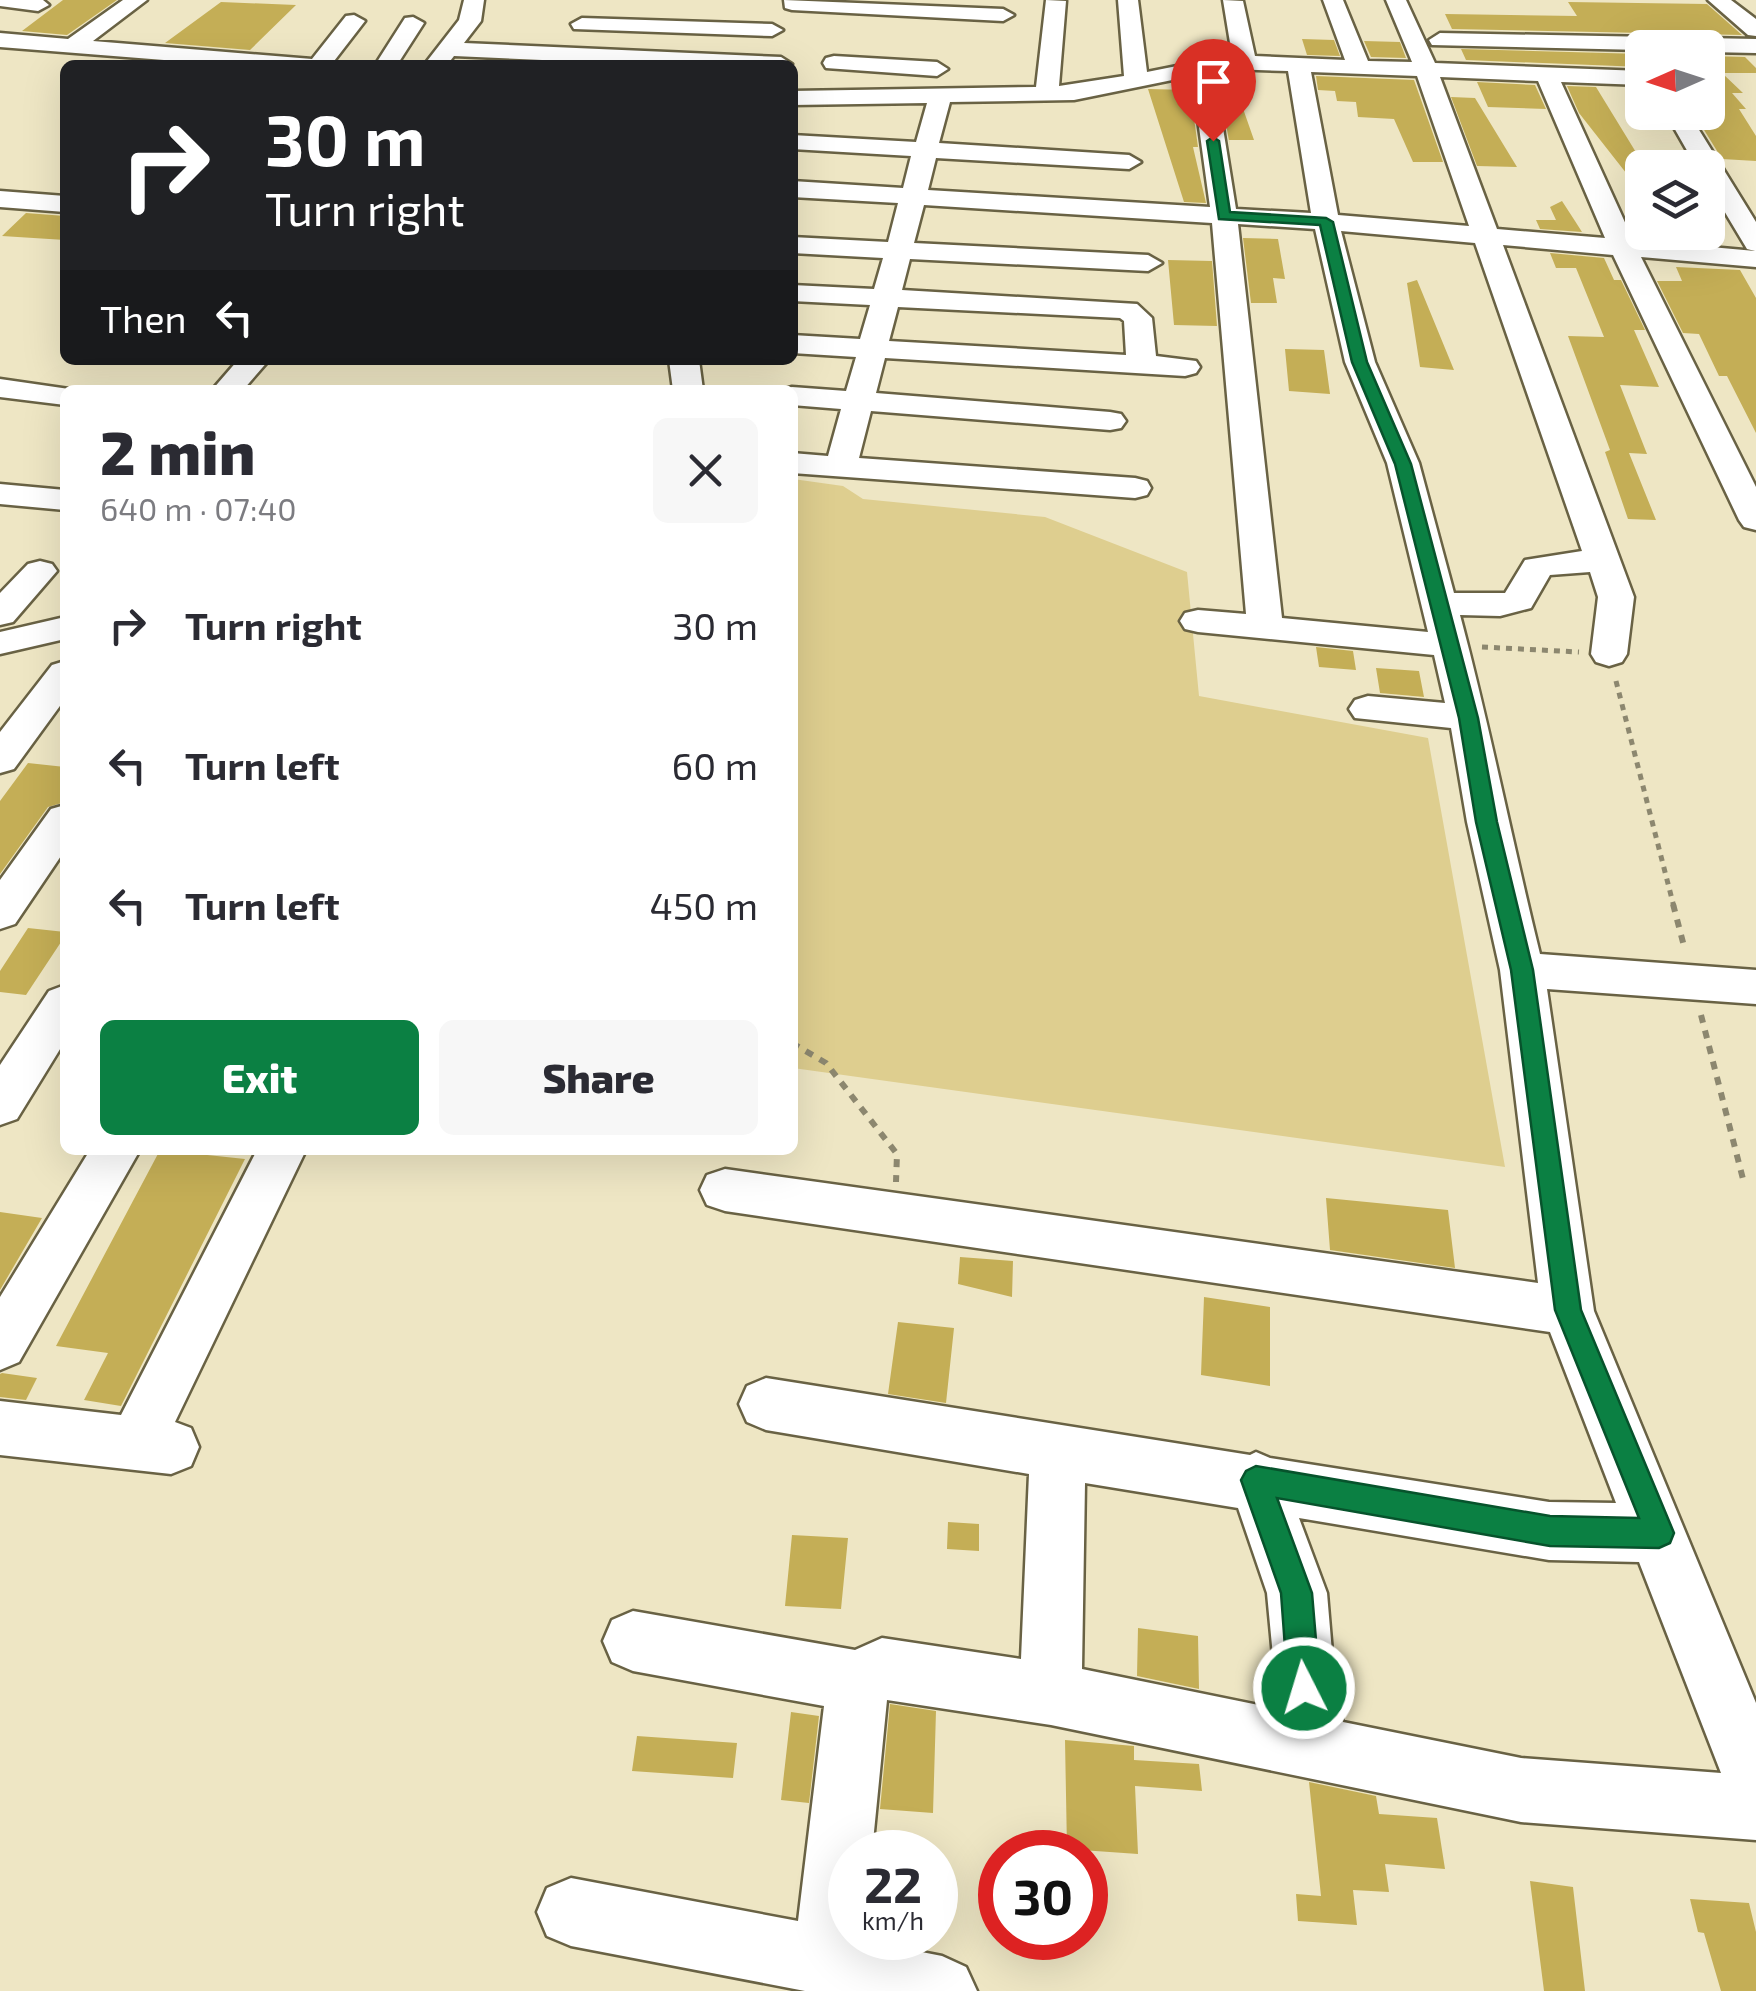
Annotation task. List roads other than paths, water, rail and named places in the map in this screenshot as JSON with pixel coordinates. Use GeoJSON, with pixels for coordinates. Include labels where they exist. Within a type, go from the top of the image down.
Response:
{"type":"FeatureCollection","features":[{"type":"Feature","properties":{"kind":"street"},"geometry":{"type":"LineString","coordinates":[[2,0],[38,5]]}},
{"type":"Feature","properties":{"kind":"street"},"geometry":{"type":"LineString","coordinates":[[1128,0],[1136,79]]}},
{"type":"Feature","properties":{"kind":"street"},"geometry":{"type":"LineString","coordinates":[[1333,0],[1358,66]]}},
{"type":"Feature","properties":{"kind":"street"},"geometry":{"type":"LineString","coordinates":[[1233,1],[1245,63]]}},
{"type":"Feature","properties":{"kind":"street"},"geometry":{"type":"LineString","coordinates":[[1047,94],[1056,2]]}},
{"type":"Feature","properties":{"kind":"street"},"geometry":{"type":"LineString","coordinates":[[792,4],[860,4],[1003,15]]}},
{"type":"Feature","properties":{"kind":"street"},"geometry":{"type":"LineString","coordinates":[[818,98],[860,4]]}},
{"type":"Feature","properties":{"kind":"street"},"geometry":{"type":"LineString","coordinates":[[81,8],[130,5]]}},
{"type":"Feature","properties":{"kind":"street"},"geometry":{"type":"LineString","coordinates":[[72,46],[130,5]]}},
{"type":"Feature","properties":{"kind":"street"},"geometry":{"type":"LineString","coordinates":[[1711,8],[1749,23]]}},
{"type":"Feature","properties":{"kind":"street"},"geometry":{"type":"LineString","coordinates":[[444,57],[478,14]]}},
{"type":"Feature","properties":{"kind":"street"},"geometry":{"type":"LineString","coordinates":[[1609,654],[1616,597],[1407,15],[1756,46]]}},
{"type":"Feature","properties":{"kind":"street"},"geometry":{"type":"LineString","coordinates":[[323,60],[354,20]]}},
{"type":"Feature","properties":{"kind":"street"},"geometry":{"type":"LineString","coordinates":[[564,24],[770,20],[781,60]]}},
{"type":"Feature","properties":{"kind":"street"},"geometry":{"type":"LineString","coordinates":[[389,60],[413,24]]}},
{"type":"Feature","properties":{"kind":"street"},"geometry":{"type":"LineString","coordinates":[[0,40],[213,60]]}},
{"type":"Feature","properties":{"kind":"street"},"geometry":{"type":"LineString","coordinates":[[841,48],[1009,74]]}},
{"type":"Feature","properties":{"kind":"street"},"geometry":{"type":"LineString","coordinates":[[444,57],[570,60]]}},
{"type":"Feature","properties":{"kind":"street"},"geometry":{"type":"LineString","coordinates":[[798,98],[1074,93],[1202,66],[1245,63],[1625,77]]}},
{"type":"Feature","properties":{"kind":"street"},"geometry":{"type":"LineString","coordinates":[[1298,64],[1326,222],[1360,362],[1403,464],[1468,718],[1487,822],[1522,970],[1568,1310],[1756,1780]]}},
{"type":"Feature","properties":{"kind":"street"},"geometry":{"type":"LineString","coordinates":[[1202,66],[1224,216],[1266,628]]}},
{"type":"Feature","properties":{"kind":"street"},"geometry":{"type":"LineString","coordinates":[[1546,74],[1623,248],[1756,520]]}},
{"type":"Feature","properties":{"kind":"street"},"geometry":{"type":"LineString","coordinates":[[841,466],[940,96]]}},
{"type":"Feature","properties":{"kind":"street"},"geometry":{"type":"LineString","coordinates":[[1687,130],[1756,243]]}},
{"type":"Feature","properties":{"kind":"street"},"geometry":{"type":"LineString","coordinates":[[798,142],[1130,162]]}},
{"type":"Feature","properties":{"kind":"street"},"geometry":{"type":"LineString","coordinates":[[798,190],[1326,222],[1756,259]]}},
{"type":"Feature","properties":{"kind":"street"},"geometry":{"type":"LineString","coordinates":[[0,199],[60,204]]}},
{"type":"Feature","properties":{"kind":"street"},"geometry":{"type":"LineString","coordinates":[[798,246],[1148,263]]}},
{"type":"Feature","properties":{"kind":"street"},"geometry":{"type":"LineString","coordinates":[[798,292],[1127,310],[1138,318],[1140,359],[1130,364]]}},
{"type":"Feature","properties":{"kind":"street"},"geometry":{"type":"LineString","coordinates":[[798,344],[1185,367]]}},
{"type":"Feature","properties":{"kind":"street"},"geometry":{"type":"LineString","coordinates":[[232,385],[250,365]]}},
{"type":"Feature","properties":{"kind":"street"},"geometry":{"type":"LineString","coordinates":[[0,388],[60,395]]}},
{"type":"Feature","properties":{"kind":"street"},"geometry":{"type":"LineString","coordinates":[[798,397],[1110,421]]}},
{"type":"Feature","properties":{"kind":"street"},"geometry":{"type":"LineString","coordinates":[[798,463],[1135,488]]}},
{"type":"Feature","properties":{"kind":"street"},"geometry":{"type":"LineString","coordinates":[[0,494],[60,500]]}},
{"type":"Feature","properties":{"kind":"street"},"geometry":{"type":"LineString","coordinates":[[1198,621],[1266,628],[1443,624],[1518,600],[1537,568],[1564,562],[1603,562]]}},
{"type":"Feature","properties":{"kind":"street"},"geometry":{"type":"LineString","coordinates":[[0,564],[40,572],[0,614]]}},
{"type":"Feature","properties":{"kind":"street"},"geometry":{"type":"LineString","coordinates":[[0,643],[60,629]]}},
{"type":"Feature","properties":{"kind":"street"},"geometry":{"type":"LineString","coordinates":[[0,760],[60,684]]}},
{"type":"Feature","properties":{"kind":"street"},"geometry":{"type":"LineString","coordinates":[[1368,709],[1468,718]]}},
{"type":"Feature","properties":{"kind":"street"},"geometry":{"type":"LineString","coordinates":[[0,913],[60,825]]}},
{"type":"Feature","properties":{"kind":"street"},"geometry":{"type":"LineString","coordinates":[[1522,970],[1756,987]]}},
{"type":"Feature","properties":{"kind":"street"},"geometry":{"type":"LineString","coordinates":[[0,1105],[60,1011]]}},
{"type":"Feature","properties":{"kind":"street"},"geometry":{"type":"LineString","coordinates":[[0,1345],[113,1155]]}},
{"type":"Feature","properties":{"kind":"street"},"geometry":{"type":"LineString","coordinates":[[0,1428],[153,1445],[280,1155]]}},
{"type":"Feature","properties":{"kind":"street"},"geometry":{"type":"LineString","coordinates":[[725,1190],[1568,1310]]}},
{"type":"Feature","properties":{"kind":"street"},"geometry":{"type":"LineString","coordinates":[[766,1404],[1256,1480],[1550,1531],[1659,1533]]}},
{"type":"Feature","properties":{"kind":"street"},"geometry":{"type":"LineString","coordinates":[[1051,1694],[1058,1450]]}},
{"type":"Feature","properties":{"kind":"street"},"geometry":{"type":"LineString","coordinates":[[1256,1480],[1296,1593],[1304,1688],[1318,1746]]}},
{"type":"Feature","properties":{"kind":"street"},"geometry":{"type":"LineString","coordinates":[[632,1641],[858,1681],[882,1670],[1051,1694],[1520,1790],[1756,1808]]}},
{"type":"Feature","properties":{"kind":"street"},"geometry":{"type":"LineString","coordinates":[[828,1961],[858,1681]]}},
{"type":"Feature","properties":{"kind":"street"},"geometry":{"type":"LineString","coordinates":[[571,1912],[828,1961],[919,1988]]}}]}
